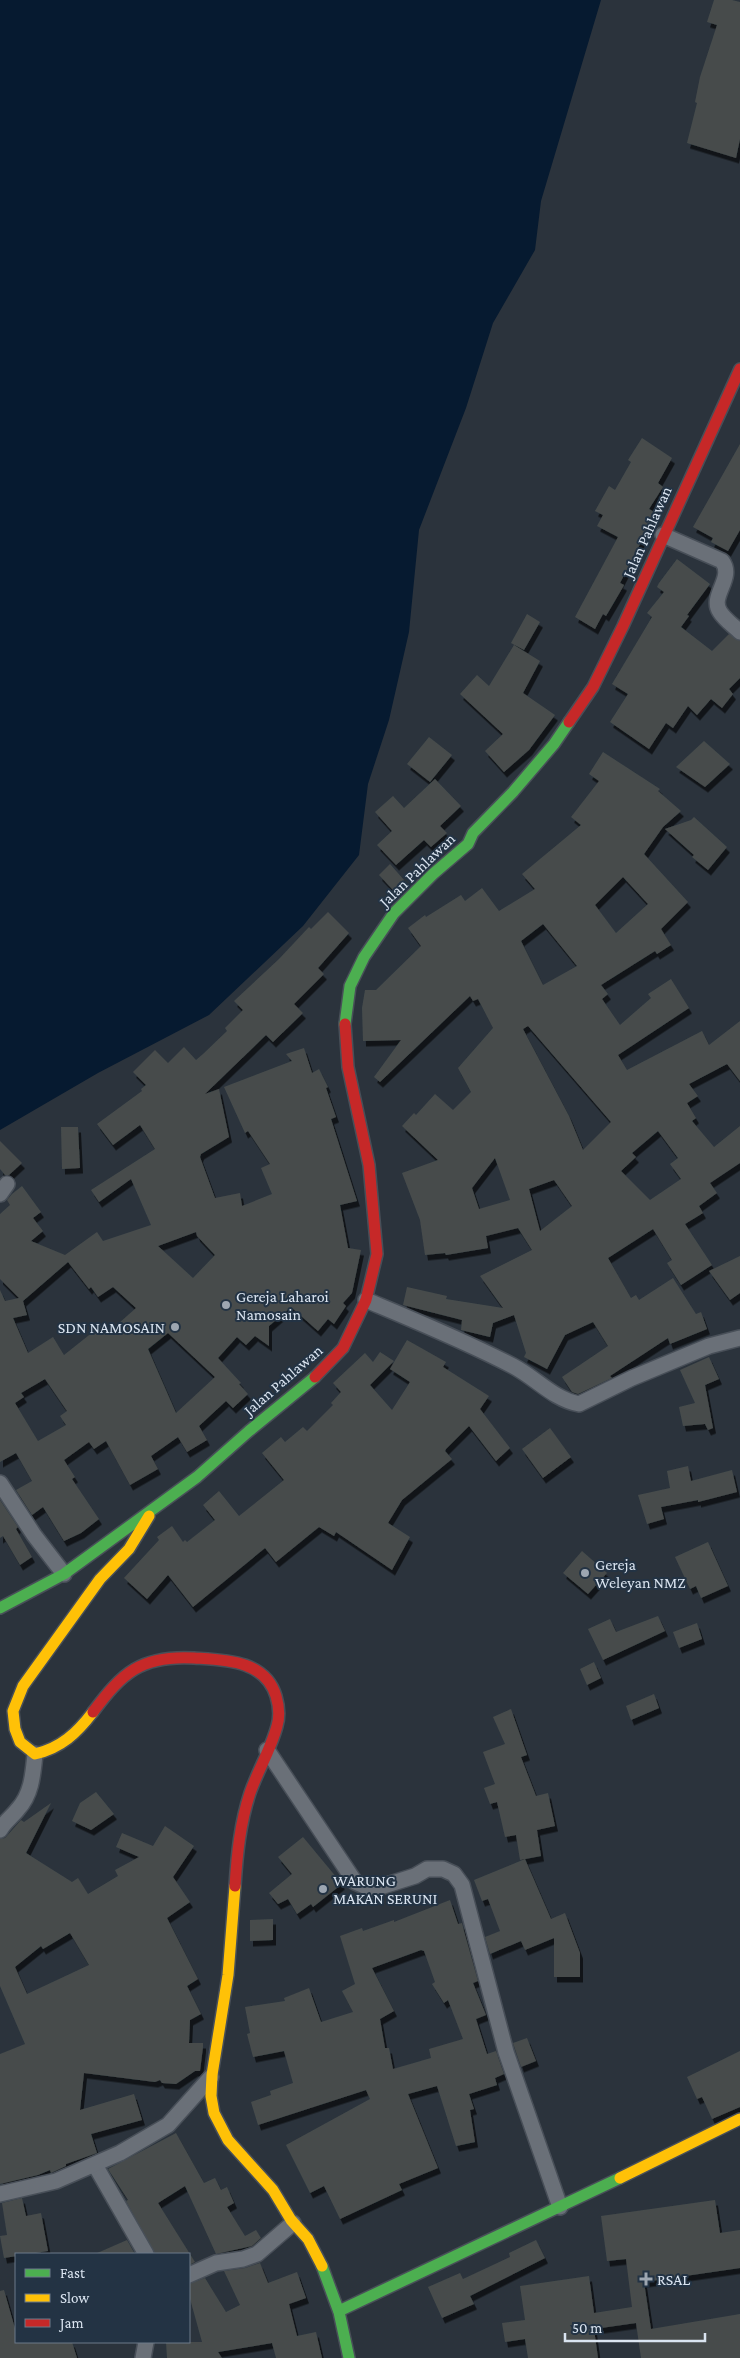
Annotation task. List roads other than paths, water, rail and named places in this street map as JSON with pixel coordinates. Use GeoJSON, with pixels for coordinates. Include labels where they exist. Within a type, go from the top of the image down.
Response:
{"type":"FeatureCollection","features":[{"type":"Feature","properties":{"kind":"main road","name":"Jalan Pahlawan"},"geometry":{"type":"LineString","coordinates":[[0,1608],[64,1574],[151,1512],[197,1477],[249,1431],[322,1372],[343,1348],[366,1300],[377,1254],[369,1165],[348,1067],[344,1037],[345,1013],[350,986],[364,957],[394,913],[433,874],[468,844],[474,833],[513,792],[554,744],[593,687],[623,626],[663,534],[740,369]]}},
{"type":"Feature","properties":{"kind":"main road"},"geometry":{"type":"LineString","coordinates":[[151,1512],[129,1549],[100,1579],[23,1686],[13,1711],[15,1729],[20,1742],[36,1754],[49,1753],[64,1744],[106,1694],[128,1673],[145,1664],[165,1659],[199,1658],[251,1666],[264,1675],[274,1689],[280,1717],[241,1826],[228,1976],[211,2077],[211,2100],[225,2139],[274,2190],[293,2223],[307,2239],[339,2311],[349,2358]]}},
{"type":"Feature","properties":{"kind":"main road"},"geometry":{"type":"LineString","coordinates":[[339,2311],[560,2207],[740,2119]]}},
{"type":"Feature","properties":{"kind":"street"},"geometry":{"type":"LineString","coordinates":[[663,534],[722,560],[727,567],[727,574],[718,601],[719,611],[740,632]]}},
{"type":"Feature","properties":{"kind":"street"},"geometry":{"type":"LineString","coordinates":[[366,1300],[465,1341],[518,1369],[561,1399],[579,1404],[632,1378],[709,1346],[740,1338]]}},
{"type":"Feature","properties":{"kind":"street"},"geometry":{"type":"LineString","coordinates":[[0,1482],[34,1535],[64,1574]]}},
{"type":"Feature","properties":{"kind":"street"},"geometry":{"type":"LineString","coordinates":[[267,1750],[355,1882],[371,1889],[415,1876],[427,1869],[443,1869],[454,1874],[462,1885],[506,2052],[560,2207]]}},
{"type":"Feature","properties":{"kind":"street"},"geometry":{"type":"LineString","coordinates":[[0,1830],[5,1822],[19,1809],[32,1787],[36,1754]]}},
{"type":"Feature","properties":{"kind":"street"},"geometry":{"type":"LineString","coordinates":[[0,2194],[56,2181],[120,2154],[168,2125],[211,2077]]}},
{"type":"Feature","properties":{"kind":"street"},"geometry":{"type":"LineString","coordinates":[[95,2164],[145,2253]]}},
{"type":"Feature","properties":{"kind":"street"},"geometry":{"type":"LineString","coordinates":[[190,2275],[216,2263],[243,2259],[257,2254],[293,2223]]}},
{"type":"Feature","properties":{"kind":"street"},"geometry":{"type":"LineString","coordinates":[[143,2358],[146,2343]]}},
{"type":"Feature","properties":{"kind":"water"},"geometry":{"type":"Polygon","coordinates":[[[0,0],[601,0],[541,201],[535,250],[493,323],[466,408],[419,530],[409,632],[389,720],[368,784],[359,855],[303,926],[209,1015],[98,1073],[0,1130],[0,0]]]}},
{"type":"Feature","properties":{"kind":"place","name":"Gereja Laharoi Namosain"},"geometry":{"type":"Point","coordinates":[226,1305]}},
{"type":"Feature","properties":{"kind":"place","name":"SDN NAMOSAIN"},"geometry":{"type":"Point","coordinates":[175,1327]}},
{"type":"Feature","properties":{"kind":"place","name":"Gereja Weleyan NMZ"},"geometry":{"type":"Point","coordinates":[585,1573]}},
{"type":"Feature","properties":{"kind":"place","name":"WARUNG MAKAN SERUNI"},"geometry":{"type":"Point","coordinates":[323,1889]}},
{"type":"Feature","properties":{"kind":"place","name":"RSAL"},"geometry":{"type":"Point","coordinates":[646,2279]}}]}
